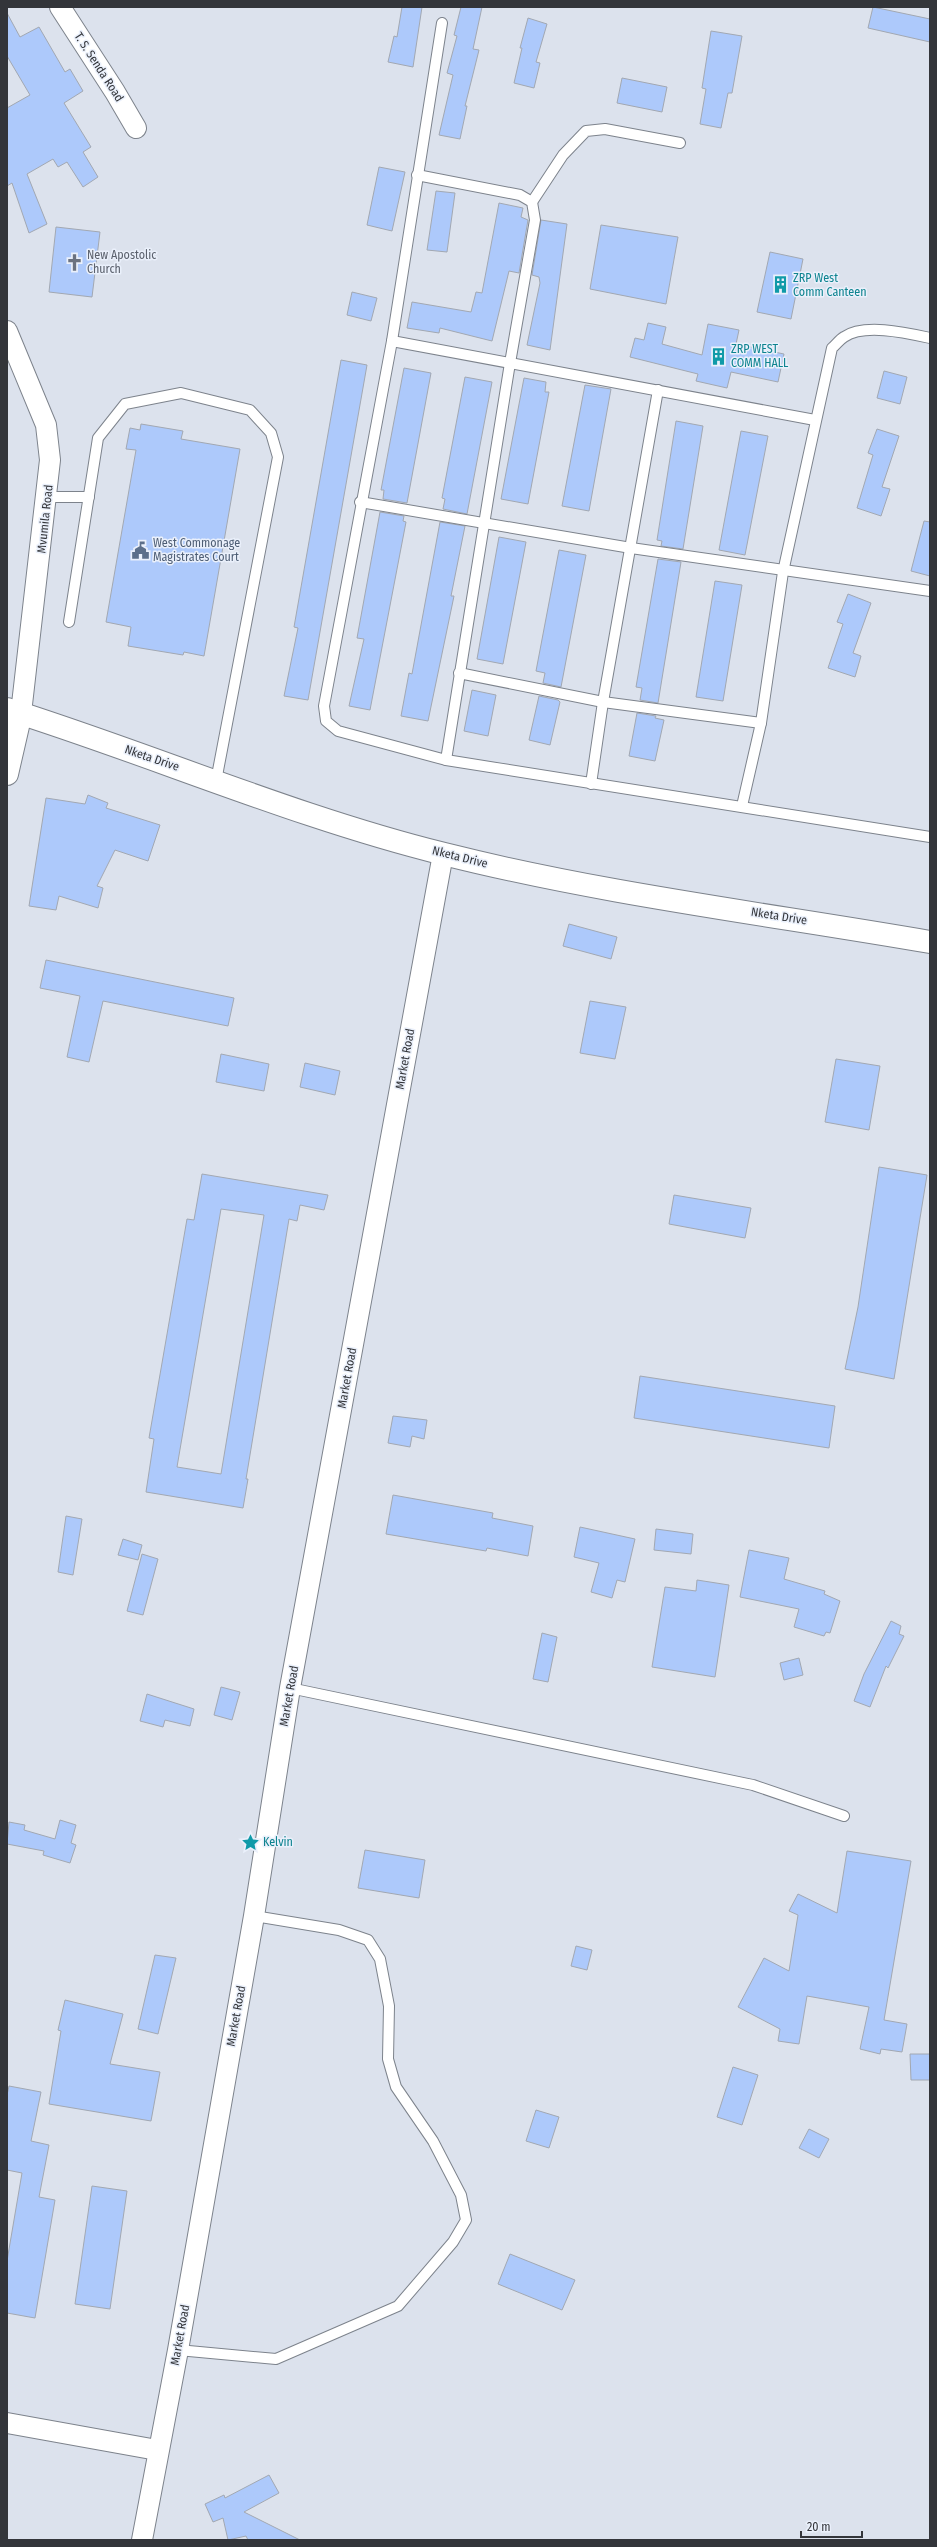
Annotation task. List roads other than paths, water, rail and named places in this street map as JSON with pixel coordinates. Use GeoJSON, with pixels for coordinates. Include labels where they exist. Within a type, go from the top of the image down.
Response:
{"type":"FeatureCollection","features":[{"type":"Feature","properties":{"kind":"street","name":"T. S. Senda Road"},"geometry":{"type":"LineString","coordinates":[[60,7],[136,128]]}},
{"type":"Feature","properties":{"kind":"street","name":"Mvumila Road"},"geometry":{"type":"LineString","coordinates":[[9,340],[46,425],[50,460],[48,497],[14,711]]}},
{"type":"Feature","properties":{"kind":"street","name":"Nketa Drive"},"geometry":{"type":"LineString","coordinates":[[14,711],[353,828],[443,854],[570,883],[930,942]]}},
{"type":"Feature","properties":{"kind":"street"},"geometry":{"type":"LineString","coordinates":[[7,772],[14,711]]}},
{"type":"Feature","properties":{"kind":"street","name":"Market Road"},"geometry":{"type":"LineString","coordinates":[[142,2540],[157,2450],[178,2350],[254,1916],[290,1688],[443,854]]}},
{"type":"Feature","properties":{"kind":"street"},"geometry":{"type":"LineString","coordinates":[[7,2423],[157,2450]]}},
{"type":"Feature","properties":{"kind":"lane"},"geometry":{"type":"LineString","coordinates":[[442,23],[392,341],[360,502],[324,706],[326,721],[338,731],[446,760],[930,837]]}},
{"type":"Feature","properties":{"kind":"lane"},"geometry":{"type":"LineString","coordinates":[[446,760],[510,363],[536,220],[532,202],[563,155],[586,131],[605,130],[680,142]]}},
{"type":"Feature","properties":{"kind":"lane"},"geometry":{"type":"LineString","coordinates":[[417,175],[520,195],[532,202]]}},
{"type":"Feature","properties":{"kind":"lane"},"geometry":{"type":"LineString","coordinates":[[742,806],[761,723],[784,572],[815,420],[832,348],[844,337],[861,331],[884,330],[930,338]]}},
{"type":"Feature","properties":{"kind":"lane"},"geometry":{"type":"LineString","coordinates":[[392,341],[815,420]]}},
{"type":"Feature","properties":{"kind":"lane"},"geometry":{"type":"LineString","coordinates":[[591,784],[603,702],[658,390]]}},
{"type":"Feature","properties":{"kind":"lane"},"geometry":{"type":"LineString","coordinates":[[69,622],[98,438],[125,404],[181,393],[250,410],[271,433],[278,457],[216,781]]}},
{"type":"Feature","properties":{"kind":"lane"},"geometry":{"type":"LineString","coordinates":[[48,497],[89,496]]}},
{"type":"Feature","properties":{"kind":"lane"},"geometry":{"type":"LineString","coordinates":[[360,502],[631,548],[784,572],[930,591]]}},
{"type":"Feature","properties":{"kind":"lane"},"geometry":{"type":"LineString","coordinates":[[459,673],[603,702],[761,723]]}},
{"type":"Feature","properties":{"kind":"lane"},"geometry":{"type":"LineString","coordinates":[[290,1688],[754,1785],[844,1816]]}},
{"type":"Feature","properties":{"kind":"lane"},"geometry":{"type":"LineString","coordinates":[[178,2350],[276,2359],[398,2306],[453,2242],[466,2220],[461,2195],[433,2141],[396,2087],[388,2059],[389,2006],[380,1959],[368,1940],[339,1930],[254,1916]]}},
{"type":"Feature","properties":{"kind":"place","name":"New Apostolic Church"},"geometry":{"type":"Point","coordinates":[74,262]}},
{"type":"Feature","properties":{"kind":"place","name":"ZRP West Comm Canteen"},"geometry":{"type":"Point","coordinates":[780,285]}},
{"type":"Feature","properties":{"kind":"place","name":"ZRP WEST COMM HALL"},"geometry":{"type":"Point","coordinates":[718,356]}},
{"type":"Feature","properties":{"kind":"place","name":"West Commonage Magistrates Court"},"geometry":{"type":"Point","coordinates":[140,550]}},
{"type":"Feature","properties":{"kind":"place","name":"Kelvin"},"geometry":{"type":"Point","coordinates":[250,1842]}}]}
